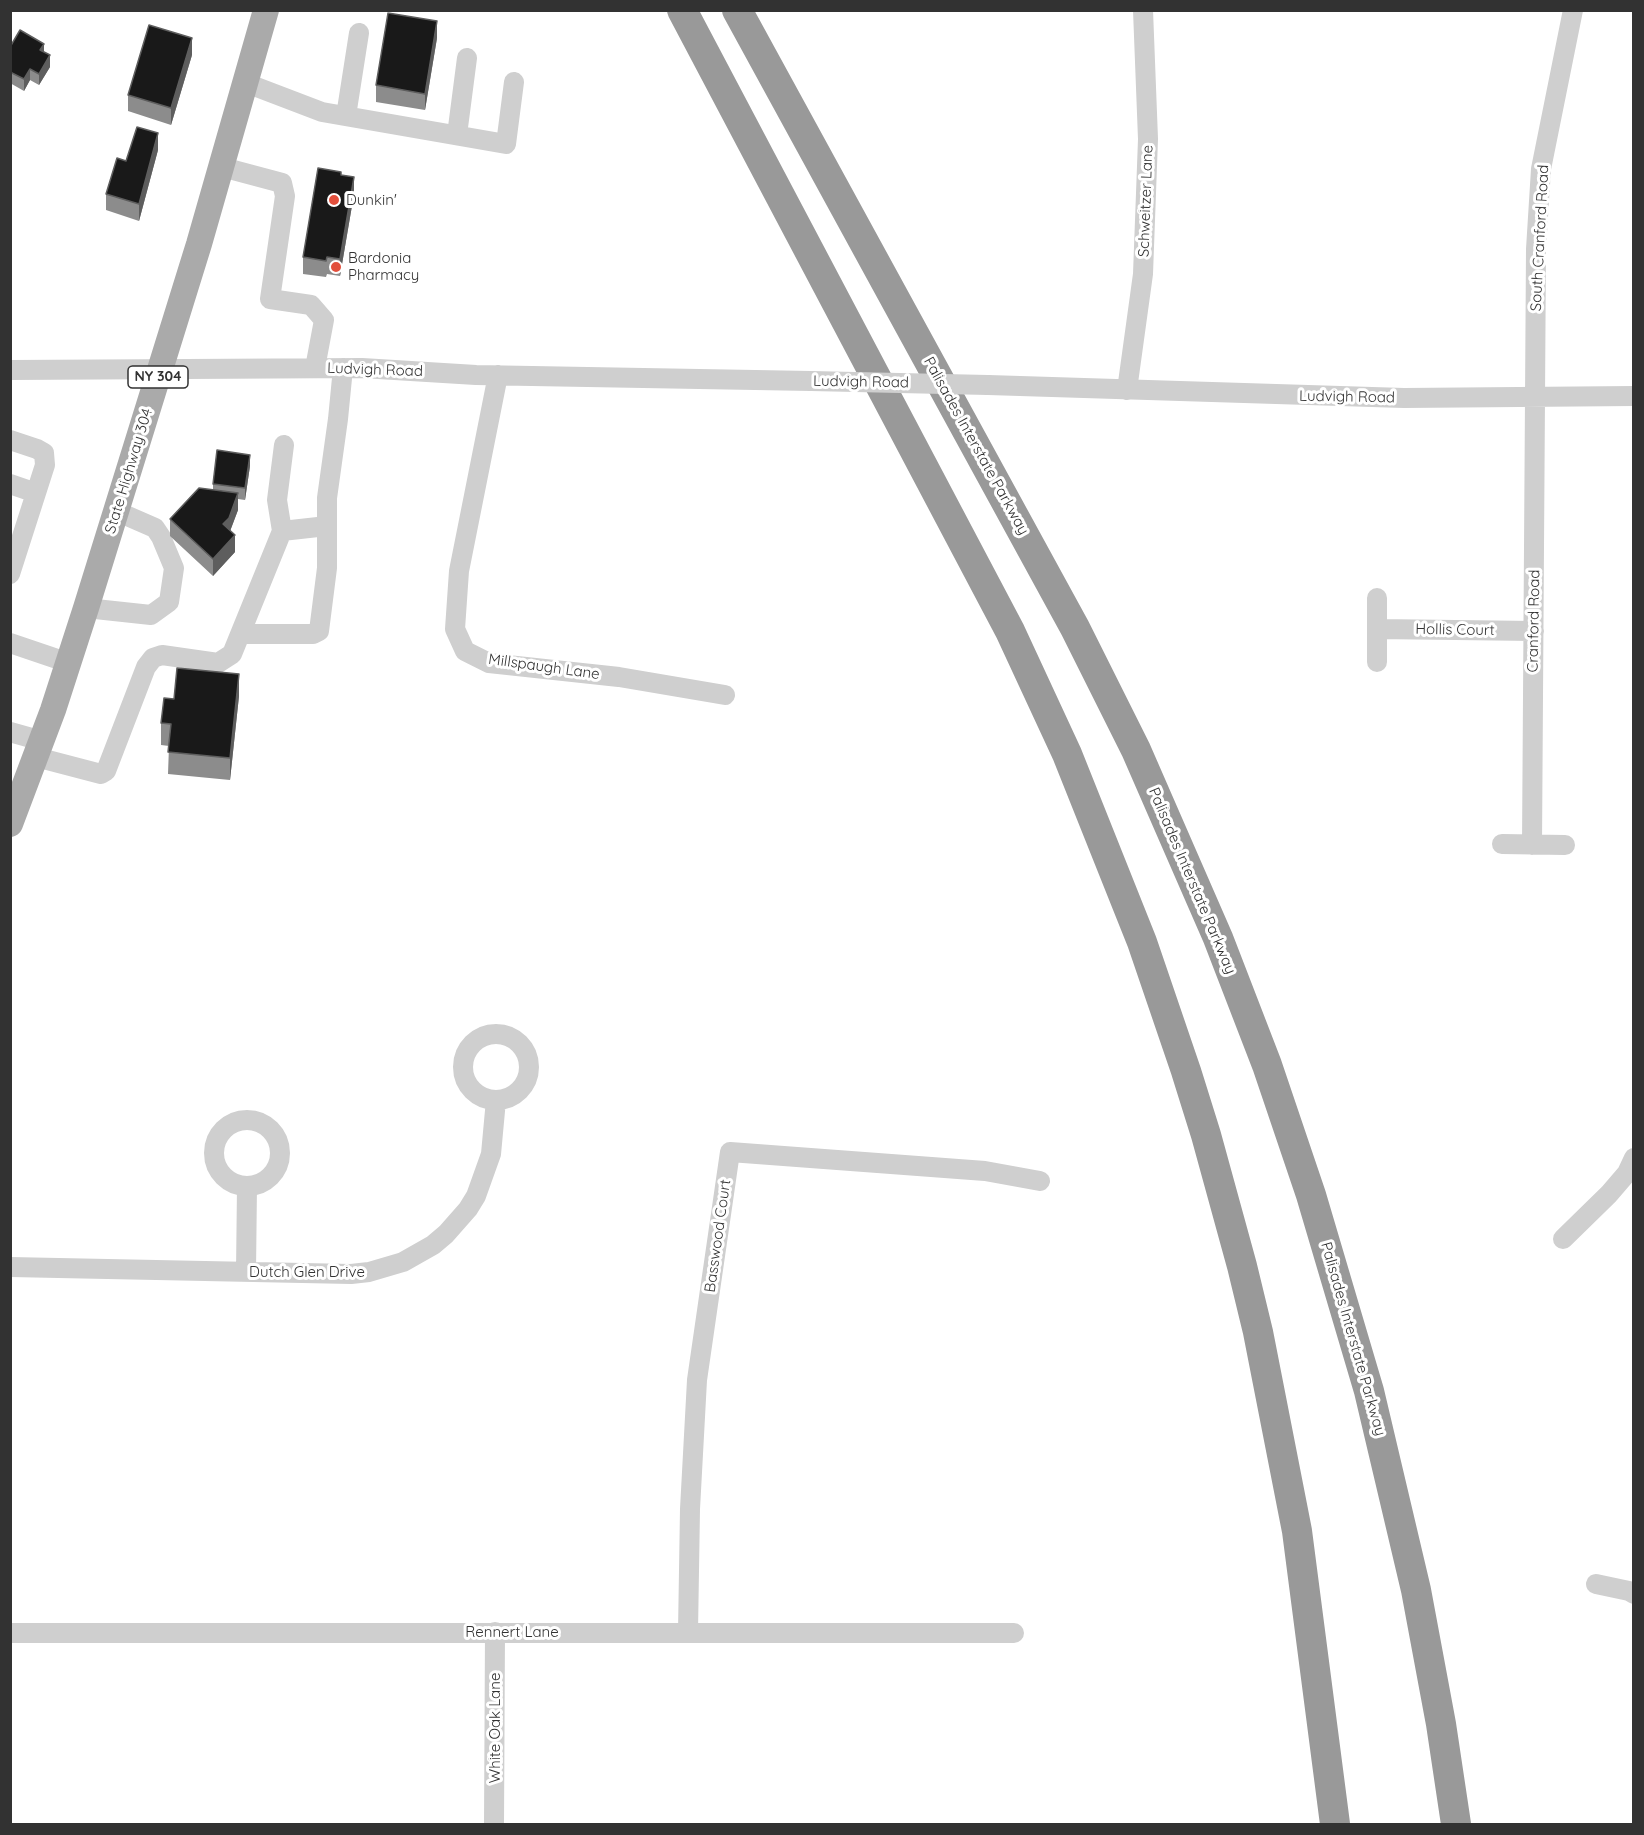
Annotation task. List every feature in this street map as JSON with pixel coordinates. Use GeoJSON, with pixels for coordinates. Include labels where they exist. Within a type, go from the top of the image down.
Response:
{"type":"FeatureCollection","features":[{"type":"Feature","properties":{"kind":"highway"},"geometry":{"type":"LineString","coordinates":[[682,10],[1010,631],[1067,754],[1142,942],[1206,1135],[1258,1332],[1298,1542],[1335,1824]]}},
{"type":"Feature","properties":{"kind":"highway","name":"Palisades Interstate Parkway"},"geometry":{"type":"LineString","coordinates":[[737,10],[1075,628],[1155,792],[1222,949],[1311,1194],[1369,1391],[1418,1601],[1456,1824]]}},
{"type":"Feature","properties":{"kind":"main road","name":"State Highway 304"},"geometry":{"type":"LineString","coordinates":[[10,824],[69,663],[222,167],[266,10]]}},
{"type":"Feature","properties":{"kind":"street","name":"Schweitzer Lane"},"geometry":{"type":"LineString","coordinates":[[1127,390],[1143,274],[1148,139],[1143,10]]}},
{"type":"Feature","properties":{"kind":"street","name":"South Cranford Road"},"geometry":{"type":"LineString","coordinates":[[1536,397],[1536,249],[1541,169],[1573,10]]}},
{"type":"Feature","properties":{"kind":"street"},"geometry":{"type":"LineString","coordinates":[[346,116],[359,33]]}},
{"type":"Feature","properties":{"kind":"street"},"geometry":{"type":"LineString","coordinates":[[457,135],[467,58]]}},
{"type":"Feature","properties":{"kind":"street"},"geometry":{"type":"LineString","coordinates":[[246,83],[322,112],[506,144],[514,82]]}},
{"type":"Feature","properties":{"kind":"street"},"geometry":{"type":"LineString","coordinates":[[222,167],[282,183],[285,196],[270,299],[311,305],[324,320],[315,368]]}},
{"type":"Feature","properties":{"kind":"street"},"geometry":{"type":"LineString","coordinates":[[241,634],[317,633],[327,568],[327,498],[339,419],[343,368]]}},
{"type":"Feature","properties":{"kind":"street","name":"Ludvigh Road"},"geometry":{"type":"LineString","coordinates":[[10,370],[343,368],[498,375],[988,385],[1392,398],[1634,396]]}},
{"type":"Feature","properties":{"kind":"street","name":"Millspaugh Lane"},"geometry":{"type":"LineString","coordinates":[[498,375],[459,571],[455,629],[465,651],[489,663],[637,680],[725,695]]}},
{"type":"Feature","properties":{"kind":"street","name":"Cranford Road"},"geometry":{"type":"LineString","coordinates":[[1532,845],[1536,397]]}},
{"type":"Feature","properties":{"kind":"street"},"geometry":{"type":"LineString","coordinates":[[10,440],[44,453],[45,465],[10,574]]}},
{"type":"Feature","properties":{"kind":"street"},"geometry":{"type":"LineString","coordinates":[[10,732],[39,749],[101,774],[106,771],[146,667],[153,658],[162,655],[218,663],[232,654],[282,531],[277,500],[284,446]]}},
{"type":"Feature","properties":{"kind":"street"},"geometry":{"type":"LineString","coordinates":[[10,484],[36,493]]}},
{"type":"Feature","properties":{"kind":"street"},"geometry":{"type":"LineString","coordinates":[[86,608],[151,615],[169,602],[174,568],[161,537],[155,528],[116,512]]}},
{"type":"Feature","properties":{"kind":"street"},"geometry":{"type":"LineString","coordinates":[[282,531],[327,526]]}},
{"type":"Feature","properties":{"kind":"street"},"geometry":{"type":"LineString","coordinates":[[1377,598],[1377,662]]}},
{"type":"Feature","properties":{"kind":"street","name":"Hollis Court"},"geometry":{"type":"LineString","coordinates":[[1377,629],[1534,631]]}},
{"type":"Feature","properties":{"kind":"street"},"geometry":{"type":"LineString","coordinates":[[10,643],[69,663]]}},
{"type":"Feature","properties":{"kind":"street"},"geometry":{"type":"LineString","coordinates":[[1502,844],[1564,845]]}},
{"type":"Feature","properties":{"kind":"street","name":"Dutch Glen Drive"},"geometry":{"type":"LineString","coordinates":[[10,1267],[335,1274],[369,1272],[403,1262],[433,1245],[468,1209],[482,1183],[494,1139],[496,1100]]}},
{"type":"Feature","properties":{"kind":"street","name":"Basswood Court"},"geometry":{"type":"LineString","coordinates":[[688,1632],[690,1509],[698,1380],[730,1152],[985,1172],[1040,1181]]}},
{"type":"Feature","properties":{"kind":"street"},"geometry":{"type":"LineString","coordinates":[[1563,1239],[1628,1173],[1634,1158]]}},
{"type":"Feature","properties":{"kind":"street"},"geometry":{"type":"LineString","coordinates":[[246,1272],[247,1186]]}},
{"type":"Feature","properties":{"kind":"street"},"geometry":{"type":"LineString","coordinates":[[1596,1584],[1634,1594]]}},
{"type":"Feature","properties":{"kind":"street","name":"White Oak Lane"},"geometry":{"type":"LineString","coordinates":[[495,1632],[495,1824]]}},
{"type":"Feature","properties":{"kind":"street","name":"Rennert Lane"},"geometry":{"type":"LineString","coordinates":[[10,1633],[1014,1633]]}},
{"type":"Feature","properties":{"kind":"building"},"geometry":{"type":"Polygon","coordinates":[[[388,13],[437,21],[425,94],[376,85],[388,13]]]}},
{"type":"Feature","properties":{"kind":"building"},"geometry":{"type":"Polygon","coordinates":[[[149,25],[192,38],[171,108],[128,95],[149,25]]]}},
{"type":"Feature","properties":{"kind":"building"},"geometry":{"type":"Polygon","coordinates":[[[20,30],[44,44],[40,50],[50,55],[39,74],[30,69],[24,79],[10,72],[10,47],[20,30]]]}},
{"type":"Feature","properties":{"kind":"building"},"geometry":{"type":"Polygon","coordinates":[[[137,127],[158,133],[139,204],[106,194],[117,158],[126,161],[137,127]]]}},
{"type":"Feature","properties":{"kind":"building"},"geometry":{"type":"Polygon","coordinates":[[[318,168],[354,177],[340,259],[327,257],[326,261],[303,257],[318,168]]]}},
{"type":"Feature","properties":{"kind":"building"},"geometry":{"type":"Polygon","coordinates":[[[217,450],[250,455],[245,488],[213,484],[217,450]]]}},
{"type":"Feature","properties":{"kind":"building"},"geometry":{"type":"Polygon","coordinates":[[[199,488],[238,493],[229,518],[223,524],[235,535],[213,559],[170,519],[199,488]]]}},
{"type":"Feature","properties":{"kind":"building"},"geometry":{"type":"Polygon","coordinates":[[[177,668],[239,674],[230,758],[168,752],[171,724],[161,723],[164,698],[174,699],[177,668]]]}},
{"type":"Feature","properties":{"kind":"place","name":"Dunkin'"},"geometry":{"type":"Point","coordinates":[334,200]}},
{"type":"Feature","properties":{"kind":"place","name":"Bardonia Pharmacy"},"geometry":{"type":"Point","coordinates":[336,267]}}]}
